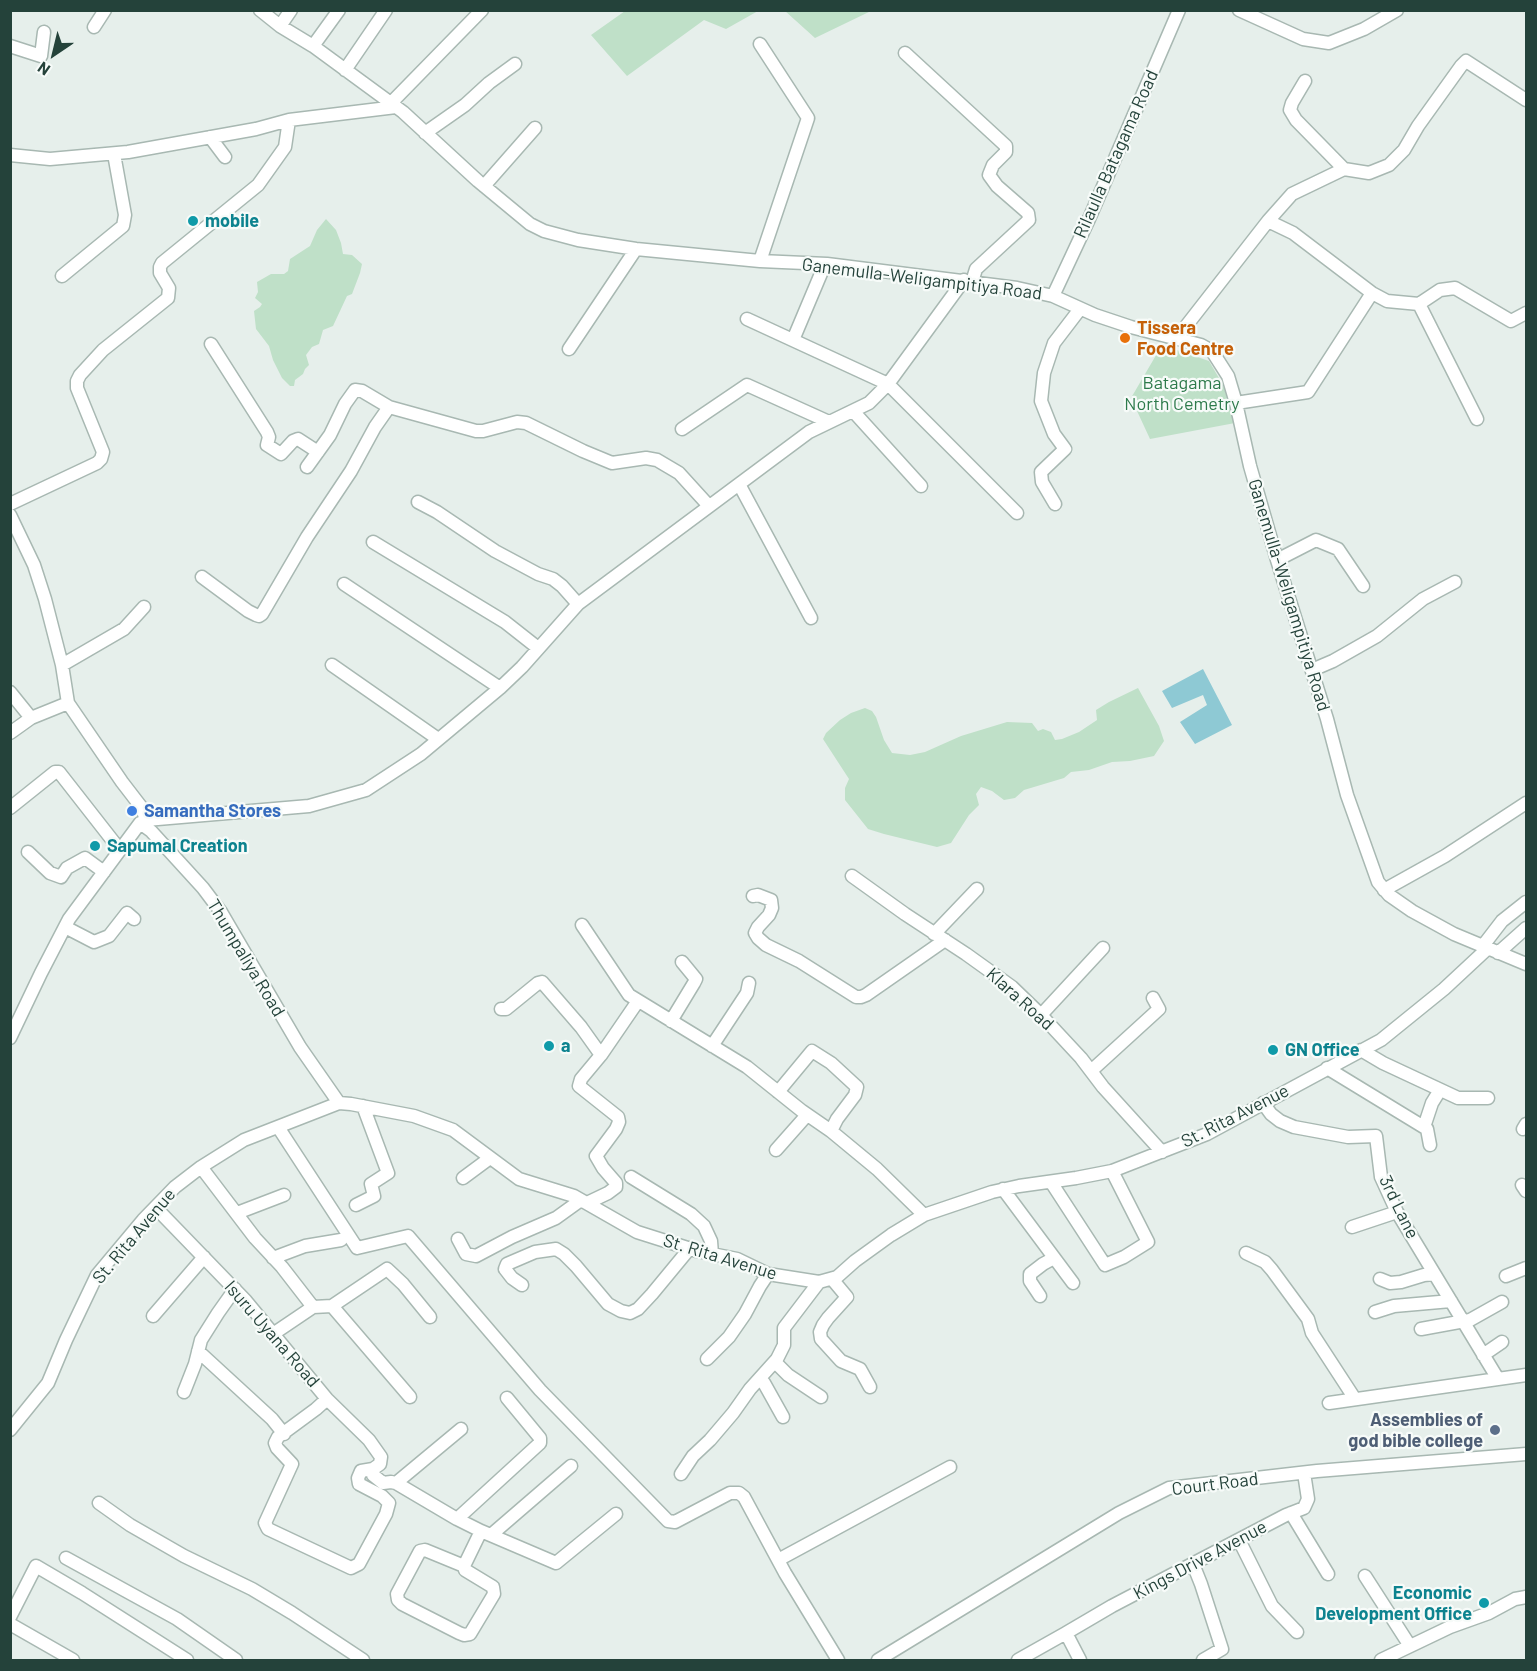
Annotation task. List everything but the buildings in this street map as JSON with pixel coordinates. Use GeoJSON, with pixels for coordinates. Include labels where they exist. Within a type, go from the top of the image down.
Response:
{"type":"FeatureCollection","features":[{"type":"Feature","properties":{"kind":"street"},"geometry":{"type":"LineString","coordinates":[[94,27],[105,10]]}},
{"type":"Feature","properties":{"kind":"street","name":"Ganemulla-Weligampitiya Road"},"geometry":{"type":"LineString","coordinates":[[260,10],[394,105],[484,186],[530,224],[544,231],[578,240],[636,249],[760,261],[825,264],[1017,288],[1053,296],[1080,309],[1131,327],[1201,345],[1212,351],[1228,376],[1250,466],[1277,560],[1327,719],[1347,795],[1378,882],[1389,895],[1412,911],[1454,934],[1527,964]]}},
{"type":"Feature","properties":{"kind":"street"},"geometry":{"type":"LineString","coordinates":[[280,26],[291,10]]}},
{"type":"Feature","properties":{"kind":"street"},"geometry":{"type":"LineString","coordinates":[[313,46],[339,10]]}},
{"type":"Feature","properties":{"kind":"street"},"geometry":{"type":"LineString","coordinates":[[345,70],[387,10]]}},
{"type":"Feature","properties":{"kind":"street"},"geometry":{"type":"LineString","coordinates":[[10,155],[50,159],[114,154],[256,129],[289,120],[394,105],[482,10]]}},
{"type":"Feature","properties":{"kind":"street","name":"Rilaulla Batagama Road"},"geometry":{"type":"LineString","coordinates":[[1053,296],[1089,219],[1179,10]]}},
{"type":"Feature","properties":{"kind":"street"},"geometry":{"type":"LineString","coordinates":[[1239,10],[1304,39],[1329,44],[1364,29],[1397,10]]}},
{"type":"Feature","properties":{"kind":"street"},"geometry":{"type":"LineString","coordinates":[[10,46],[41,56],[44,32]]}},
{"type":"Feature","properties":{"kind":"street"},"geometry":{"type":"LineString","coordinates":[[760,44],[808,118],[760,261]]}},
{"type":"Feature","properties":{"kind":"street"},"geometry":{"type":"LineString","coordinates":[[10,1038],[69,919],[143,821],[309,806],[366,790],[421,754],[500,688],[522,667],[578,604],[809,432],[869,403],[888,384],[976,269],[1029,220],[1028,213],[997,186],[989,175],[993,165],[1005,152],[1006,146],[905,53]]}},
{"type":"Feature","properties":{"kind":"street"},"geometry":{"type":"LineString","coordinates":[[1176,339],[1268,221],[1292,194],[1344,169],[1369,173],[1389,165],[1404,150],[1418,126],[1466,61],[1527,100]]}},
{"type":"Feature","properties":{"kind":"street"},"geometry":{"type":"LineString","coordinates":[[424,133],[465,105],[515,64]]}},
{"type":"Feature","properties":{"kind":"street"},"geometry":{"type":"LineString","coordinates":[[1305,81],[1290,110],[1296,120],[1344,169]]}},
{"type":"Feature","properties":{"kind":"street"},"geometry":{"type":"LineString","coordinates":[[10,504],[97,463],[101,459],[103,452],[76,384],[80,375],[103,350],[168,298],[169,288],[160,273],[162,263],[258,185],[285,147],[289,120]]}},
{"type":"Feature","properties":{"kind":"street"},"geometry":{"type":"LineString","coordinates":[[484,186],[535,128]]}},
{"type":"Feature","properties":{"kind":"street"},"geometry":{"type":"LineString","coordinates":[[210,137],[225,157]]}},
{"type":"Feature","properties":{"kind":"street"},"geometry":{"type":"LineString","coordinates":[[62,276],[123,226],[125,215],[114,154]]}},
{"type":"Feature","properties":{"kind":"street"},"geometry":{"type":"LineString","coordinates":[[1268,221],[1293,233],[1372,293],[1387,301],[1419,304],[1440,290],[1455,288],[1511,321],[1527,313]]}},
{"type":"Feature","properties":{"kind":"street"},"geometry":{"type":"LineString","coordinates":[[569,349],[636,249]]}},
{"type":"Feature","properties":{"kind":"street"},"geometry":{"type":"LineString","coordinates":[[793,340],[825,264]]}},
{"type":"Feature","properties":{"kind":"street"},"geometry":{"type":"LineString","coordinates":[[1236,403],[1308,392],[1372,293]]}},
{"type":"Feature","properties":{"kind":"street"},"geometry":{"type":"LineString","coordinates":[[1419,304],[1477,419]]}},
{"type":"Feature","properties":{"kind":"street"},"geometry":{"type":"LineString","coordinates":[[1055,504],[1042,482],[1041,472],[1065,448],[1054,434],[1041,400],[1044,373],[1054,343],[1080,309]]}},
{"type":"Feature","properties":{"kind":"street"},"geometry":{"type":"LineString","coordinates":[[747,319],[888,384],[1017,513]]}},
{"type":"Feature","properties":{"kind":"street"},"geometry":{"type":"LineString","coordinates":[[211,344],[267,432],[267,445],[281,454],[293,441],[298,439],[318,452]]}},
{"type":"Feature","properties":{"kind":"street"},"geometry":{"type":"LineString","coordinates":[[682,429],[747,385],[829,422]]}},
{"type":"Feature","properties":{"kind":"street"},"geometry":{"type":"LineString","coordinates":[[307,467],[330,435],[345,405],[356,390],[389,406],[476,431],[517,422],[526,423],[583,452],[612,463],[646,458],[657,460],[679,473],[710,506]]}},
{"type":"Feature","properties":{"kind":"street"},"geometry":{"type":"LineString","coordinates":[[202,577],[248,611],[259,616],[262,614],[389,406]]}},
{"type":"Feature","properties":{"kind":"street"},"geometry":{"type":"LineString","coordinates":[[853,411],[921,486]]}},
{"type":"Feature","properties":{"kind":"street"},"geometry":{"type":"LineString","coordinates":[[739,484],[811,618]]}},
{"type":"Feature","properties":{"kind":"street"},"geometry":{"type":"LineString","coordinates":[[418,502],[495,551],[538,574],[553,579],[578,604]]}},
{"type":"Feature","properties":{"kind":"street"},"geometry":{"type":"LineString","coordinates":[[10,515],[40,582],[62,665],[68,703],[31,718],[10,733]]}},
{"type":"Feature","properties":{"kind":"street"},"geometry":{"type":"LineString","coordinates":[[1277,560],[1316,540],[1338,549],[1363,586]]}},
{"type":"Feature","properties":{"kind":"street"},"geometry":{"type":"LineString","coordinates":[[373,542],[505,622],[538,648]]}},
{"type":"Feature","properties":{"kind":"street"},"geometry":{"type":"LineString","coordinates":[[1312,670],[1377,636],[1423,599],[1455,582]]}},
{"type":"Feature","properties":{"kind":"street"},"geometry":{"type":"LineString","coordinates":[[344,584],[500,688]]}},
{"type":"Feature","properties":{"kind":"street"},"geometry":{"type":"LineString","coordinates":[[62,665],[124,629],[144,607]]}},
{"type":"Feature","properties":{"kind":"street"},"geometry":{"type":"LineString","coordinates":[[332,665],[438,739]]}},
{"type":"Feature","properties":{"kind":"street"},"geometry":{"type":"LineString","coordinates":[[10,692],[31,718]]}},
{"type":"Feature","properties":{"kind":"street","name":"Thumpaliya Road"},"geometry":{"type":"LineString","coordinates":[[68,703],[142,808],[143,821],[203,888],[221,912],[300,1047],[339,1103]]}},
{"type":"Feature","properties":{"kind":"street"},"geometry":{"type":"LineString","coordinates":[[10,808],[55,772],[59,772],[120,850]]}},
{"type":"Feature","properties":{"kind":"street"},"geometry":{"type":"LineString","coordinates":[[1384,890],[1445,856],[1527,802]]}},
{"type":"Feature","properties":{"kind":"street"},"geometry":{"type":"LineString","coordinates":[[28,852],[50,873],[61,877],[67,868],[85,858],[104,872]]}},
{"type":"Feature","properties":{"kind":"street","name":"Klara Road"},"geometry":{"type":"LineString","coordinates":[[852,876],[1012,987],[1041,1015],[1162,1152]]}},
{"type":"Feature","properties":{"kind":"street"},"geometry":{"type":"LineString","coordinates":[[753,896],[758,895],[771,900],[772,908],[755,933],[758,938],[766,945],[799,961],[856,997],[861,997],[940,937],[977,889]]}},
{"type":"Feature","properties":{"kind":"street"},"geometry":{"type":"LineString","coordinates":[[1489,950],[1502,921],[1527,902]]}},
{"type":"Feature","properties":{"kind":"street"},"geometry":{"type":"LineString","coordinates":[[65,927],[94,942],[109,936],[127,913],[134,919]]}},
{"type":"Feature","properties":{"kind":"street"},"geometry":{"type":"LineString","coordinates":[[582,925],[629,995],[747,1067],[877,1169],[924,1215]]}},
{"type":"Feature","properties":{"kind":"street"},"geometry":{"type":"LineString","coordinates":[[1489,950],[1527,928]]}},
{"type":"Feature","properties":{"kind":"street"},"geometry":{"type":"LineString","coordinates":[[1041,1015],[1103,948]]}},
{"type":"Feature","properties":{"kind":"street","name":"St. Rita Avenue"},"geometry":{"type":"LineString","coordinates":[[10,1430],[48,1383],[97,1275],[143,1220],[175,1187],[201,1167],[244,1140],[339,1103],[414,1116],[453,1130],[519,1179],[574,1196],[637,1232],[737,1259],[768,1274],[826,1280],[837,1277],[891,1235],[924,1215],[1003,1190],[1112,1170],[1207,1134],[1381,1040],[1489,950]]}},
{"type":"Feature","properties":{"kind":"street"},"geometry":{"type":"LineString","coordinates":[[671,1021],[696,979],[682,962]]}},
{"type":"Feature","properties":{"kind":"street"},"geometry":{"type":"LineString","coordinates":[[501,1009],[506,1009],[542,982],[581,1027],[601,1055]]}},
{"type":"Feature","properties":{"kind":"street"},"geometry":{"type":"LineString","coordinates":[[712,1046],[747,993],[749,983]]}},
{"type":"Feature","properties":{"kind":"street"},"geometry":{"type":"LineString","coordinates":[[1091,1071],[1159,1009],[1153,998]]}},
{"type":"Feature","properties":{"kind":"street"},"geometry":{"type":"LineString","coordinates":[[458,1239],[466,1254],[476,1256],[512,1236],[556,1218],[584,1201],[608,1193],[616,1187],[616,1183],[596,1156],[616,1129],[619,1122],[618,1117],[579,1086],[581,1079],[601,1055],[638,1001]]}},
{"type":"Feature","properties":{"kind":"street"},"geometry":{"type":"LineString","coordinates":[[1361,1050],[1383,1063],[1458,1098],[1488,1098]]}},
{"type":"Feature","properties":{"kind":"street"},"geometry":{"type":"LineString","coordinates":[[778,1092],[812,1051],[831,1063],[857,1087],[855,1095],[831,1131]]}},
{"type":"Feature","properties":{"kind":"street"},"geometry":{"type":"LineString","coordinates":[[1327,1068],[1427,1129],[1430,1144]]}},
{"type":"Feature","properties":{"kind":"street"},"geometry":{"type":"LineString","coordinates":[[1424,1127],[1432,1103],[1440,1090]]}},
{"type":"Feature","properties":{"kind":"street","name":"3rd Lane"},"geometry":{"type":"LineString","coordinates":[[1263,1103],[1271,1114],[1294,1127],[1348,1137],[1376,1136],[1381,1177],[1397,1212],[1498,1380]]}},
{"type":"Feature","properties":{"kind":"street"},"geometry":{"type":"LineString","coordinates":[[356,1205],[374,1196],[371,1184],[388,1173],[363,1106]]}},
{"type":"Feature","properties":{"kind":"street"},"geometry":{"type":"LineString","coordinates":[[776,1150],[807,1115]]}},
{"type":"Feature","properties":{"kind":"street"},"geometry":{"type":"LineString","coordinates":[[278,1127],[357,1248],[408,1236],[540,1390],[668,1521],[675,1522],[730,1493],[739,1493],[744,1497],[778,1560],[838,1660]]}},
{"type":"Feature","properties":{"kind":"street"},"geometry":{"type":"LineString","coordinates":[[463,1178],[490,1158]]}},
{"type":"Feature","properties":{"kind":"street"},"geometry":{"type":"LineString","coordinates":[[201,1167],[255,1238],[282,1267],[313,1307]]}},
{"type":"Feature","properties":{"kind":"street"},"geometry":{"type":"LineString","coordinates":[[1051,1182],[1105,1265],[1148,1242],[1112,1170]]}},
{"type":"Feature","properties":{"kind":"street"},"geometry":{"type":"LineString","coordinates":[[632,1177],[682,1208],[704,1226],[711,1241],[712,1254]]}},
{"type":"Feature","properties":{"kind":"street"},"geometry":{"type":"LineString","coordinates":[[1003,1190],[1073,1283]]}},
{"type":"Feature","properties":{"kind":"street"},"geometry":{"type":"LineString","coordinates":[[237,1213],[284,1195]]}},
{"type":"Feature","properties":{"kind":"street","name":"Isuru Uyana Road"},"geometry":{"type":"LineString","coordinates":[[156,1208],[235,1289],[327,1399],[369,1440],[381,1457],[376,1467]]}},
{"type":"Feature","properties":{"kind":"street"},"geometry":{"type":"LineString","coordinates":[[1352,1227],[1397,1212]]}},
{"type":"Feature","properties":{"kind":"street"},"geometry":{"type":"LineString","coordinates":[[273,1258],[305,1246],[342,1239]]}},
{"type":"Feature","properties":{"kind":"street"},"geometry":{"type":"LineString","coordinates":[[522,1285],[505,1269],[507,1264],[535,1252],[556,1249],[576,1266],[608,1304],[630,1313],[645,1302],[690,1248]]}},
{"type":"Feature","properties":{"kind":"street"},"geometry":{"type":"LineString","coordinates":[[1246,1253],[1265,1262],[1272,1270],[1308,1319],[1312,1333],[1355,1400]]}},
{"type":"Feature","properties":{"kind":"street"},"geometry":{"type":"LineString","coordinates":[[153,1316],[204,1257]]}},
{"type":"Feature","properties":{"kind":"street"},"geometry":{"type":"LineString","coordinates":[[1040,1296],[1030,1281],[1030,1274],[1054,1258]]}},
{"type":"Feature","properties":{"kind":"street"},"geometry":{"type":"LineString","coordinates":[[1506,1275],[1527,1268]]}},
{"type":"Feature","properties":{"kind":"street"},"geometry":{"type":"LineString","coordinates":[[273,1334],[313,1307],[332,1306],[387,1269],[403,1284],[430,1317]]}},
{"type":"Feature","properties":{"kind":"street"},"geometry":{"type":"LineString","coordinates":[[706,1359],[729,1336],[746,1314],[759,1286],[768,1274]]}},
{"type":"Feature","properties":{"kind":"street"},"geometry":{"type":"LineString","coordinates":[[1380,1279],[1390,1283],[1401,1282],[1434,1274]]}},
{"type":"Feature","properties":{"kind":"street"},"geometry":{"type":"LineString","coordinates":[[681,1474],[693,1456],[710,1440],[775,1362],[784,1345],[784,1328],[826,1280],[847,1297],[828,1318],[820,1332],[821,1339],[841,1360],[860,1369],[870,1387]]}},
{"type":"Feature","properties":{"kind":"street"},"geometry":{"type":"LineString","coordinates":[[184,1392],[195,1365],[201,1340],[235,1289]]}},
{"type":"Feature","properties":{"kind":"street"},"geometry":{"type":"LineString","coordinates":[[1375,1311],[1394,1306],[1451,1300]]}},
{"type":"Feature","properties":{"kind":"street"},"geometry":{"type":"LineString","coordinates":[[1421,1329],[1470,1320],[1503,1302]]}},
{"type":"Feature","properties":{"kind":"street"},"geometry":{"type":"LineString","coordinates":[[332,1306],[410,1397]]}},
{"type":"Feature","properties":{"kind":"street"},"geometry":{"type":"LineString","coordinates":[[1484,1355],[1502,1342]]}},
{"type":"Feature","properties":{"kind":"street"},"geometry":{"type":"LineString","coordinates":[[198,1351],[272,1419],[285,1434]]}},
{"type":"Feature","properties":{"kind":"street"},"geometry":{"type":"LineString","coordinates":[[775,1362],[788,1376],[821,1397]]}},
{"type":"Feature","properties":{"kind":"street"},"geometry":{"type":"LineString","coordinates":[[1329,1403],[1527,1375]]}},
{"type":"Feature","properties":{"kind":"street"},"geometry":{"type":"LineString","coordinates":[[759,1379],[764,1383],[783,1417]]}},
{"type":"Feature","properties":{"kind":"street"},"geometry":{"type":"LineString","coordinates":[[457,1519],[540,1443],[540,1438],[507,1398]]}},
{"type":"Feature","properties":{"kind":"street"},"geometry":{"type":"LineString","coordinates":[[327,1399],[285,1434],[278,1437],[275,1443],[292,1464],[265,1523],[268,1528],[351,1568],[359,1564],[386,1514],[389,1503],[382,1496],[359,1484],[358,1478],[362,1472],[376,1467]]}},
{"type":"Feature","properties":{"kind":"street"},"geometry":{"type":"LineString","coordinates":[[396,1483],[461,1429]]}},
{"type":"Feature","properties":{"kind":"street","name":"Court Road"},"geometry":{"type":"LineString","coordinates":[[878,1660],[1119,1513],[1169,1488],[1304,1473],[1527,1454]]}},
{"type":"Feature","properties":{"kind":"street"},"geometry":{"type":"LineString","coordinates":[[464,1566],[486,1533],[571,1466]]}},
{"type":"Feature","properties":{"kind":"street"},"geometry":{"type":"LineString","coordinates":[[376,1467],[373,1475],[383,1483],[396,1483],[457,1519],[556,1563],[616,1514]]}},
{"type":"Feature","properties":{"kind":"street"},"geometry":{"type":"LineString","coordinates":[[778,1560],[950,1467]]}},
{"type":"Feature","properties":{"kind":"street","name":"Kings Drive Avenue"},"geometry":{"type":"LineString","coordinates":[[1017,1660],[1112,1606],[1304,1508],[1308,1499],[1304,1473]]}},
{"type":"Feature","properties":{"kind":"street"},"geometry":{"type":"LineString","coordinates":[[99,1503],[130,1525],[175,1551],[252,1588],[363,1660]]}},
{"type":"Feature","properties":{"kind":"street"},"geometry":{"type":"LineString","coordinates":[[1291,1513],[1328,1574]]}},
{"type":"Feature","properties":{"kind":"street"},"geometry":{"type":"LineString","coordinates":[[1239,1540],[1272,1606],[1296,1632]]}},
{"type":"Feature","properties":{"kind":"street"},"geometry":{"type":"LineString","coordinates":[[420,1551],[464,1566],[465,1570],[493,1587],[494,1594],[470,1634],[459,1633],[398,1600],[398,1594],[420,1551]]}},
{"type":"Feature","properties":{"kind":"street"},"geometry":{"type":"LineString","coordinates":[[66,1558],[177,1619],[236,1660]]}},
{"type":"Feature","properties":{"kind":"street"},"geometry":{"type":"LineString","coordinates":[[1193,1564],[1222,1649],[1205,1660]]}},
{"type":"Feature","properties":{"kind":"street"},"geometry":{"type":"LineString","coordinates":[[10,1617],[36,1566],[187,1660]]}},
{"type":"Feature","properties":{"kind":"street"},"geometry":{"type":"LineString","coordinates":[[1365,1576],[1410,1646]]}},
{"type":"Feature","properties":{"kind":"street"},"geometry":{"type":"LineString","coordinates":[[1381,1660],[1450,1627],[1515,1599],[1527,1597]]}},
{"type":"Feature","properties":{"kind":"street"},"geometry":{"type":"LineString","coordinates":[[10,1624],[73,1660]]}},
{"type":"Feature","properties":{"kind":"street"},"geometry":{"type":"LineString","coordinates":[[1066,1633],[1080,1660]]}},
{"type":"Feature","properties":{"kind":"green space"},"geometry":{"type":"Polygon","coordinates":[[[625,11],[758,11],[726,29],[704,20],[627,76],[591,35],[625,11]]]}},
{"type":"Feature","properties":{"kind":"green space"},"geometry":{"type":"Polygon","coordinates":[[[785,11],[871,11],[815,38],[785,11]]]}},
{"type":"Feature","properties":{"kind":"green space"},"geometry":{"type":"Polygon","coordinates":[[[326,219],[336,230],[343,254],[352,255],[362,264],[352,294],[347,296],[333,326],[323,330],[319,344],[312,347],[306,355],[309,365],[303,374],[295,380],[294,386],[290,386],[282,378],[269,346],[256,329],[254,311],[262,304],[255,298],[258,292],[257,282],[271,274],[284,274],[288,271],[290,259],[310,246],[317,230],[326,219]]]}},
{"type":"Feature","properties":{"kind":"green space","name":"Batagama North Cemetry"},"geometry":{"type":"Polygon","coordinates":[[[1162,345],[1209,361],[1223,385],[1235,423],[1150,439],[1131,398],[1162,345]]]}},
{"type":"Feature","properties":{"kind":"green space"},"geometry":{"type":"Polygon","coordinates":[[[1138,688],[1159,726],[1164,741],[1154,756],[1112,762],[1089,770],[1071,772],[1064,778],[1024,790],[1015,798],[1004,800],[992,791],[981,787],[976,794],[979,805],[969,815],[951,843],[937,847],[868,829],[845,800],[845,788],[849,779],[823,739],[840,720],[865,708],[872,711],[876,717],[884,740],[892,753],[910,755],[925,752],[961,736],[1007,722],[1032,723],[1038,731],[1043,729],[1051,732],[1055,740],[1062,739],[1079,732],[1097,720],[1096,710],[1138,688]]]}},
{"type":"Feature","properties":{"kind":"water"},"geometry":{"type":"Polygon","coordinates":[[[1203,669],[1232,725],[1195,744],[1180,722],[1207,705],[1203,695],[1172,708],[1162,691],[1203,669]]]}},
{"type":"Feature","properties":{"kind":"place","name":"mobile"},"geometry":{"type":"Point","coordinates":[193,221]}},
{"type":"Feature","properties":{"kind":"place","name":"Tissera Food Centre"},"geometry":{"type":"Point","coordinates":[1125,338]}},
{"type":"Feature","properties":{"kind":"place","name":"Samantha Stores"},"geometry":{"type":"Point","coordinates":[132,811]}},
{"type":"Feature","properties":{"kind":"place","name":"Sapumal Creation"},"geometry":{"type":"Point","coordinates":[95,846]}},
{"type":"Feature","properties":{"kind":"place","name":"a"},"geometry":{"type":"Point","coordinates":[549,1046]}},
{"type":"Feature","properties":{"kind":"place","name":"GN Office"},"geometry":{"type":"Point","coordinates":[1273,1050]}},
{"type":"Feature","properties":{"kind":"place","name":"Assemblies of god bible college"},"geometry":{"type":"Point","coordinates":[1495,1430]}},
{"type":"Feature","properties":{"kind":"place","name":"Economic Development Office"},"geometry":{"type":"Point","coordinates":[1484,1603]}}]}
